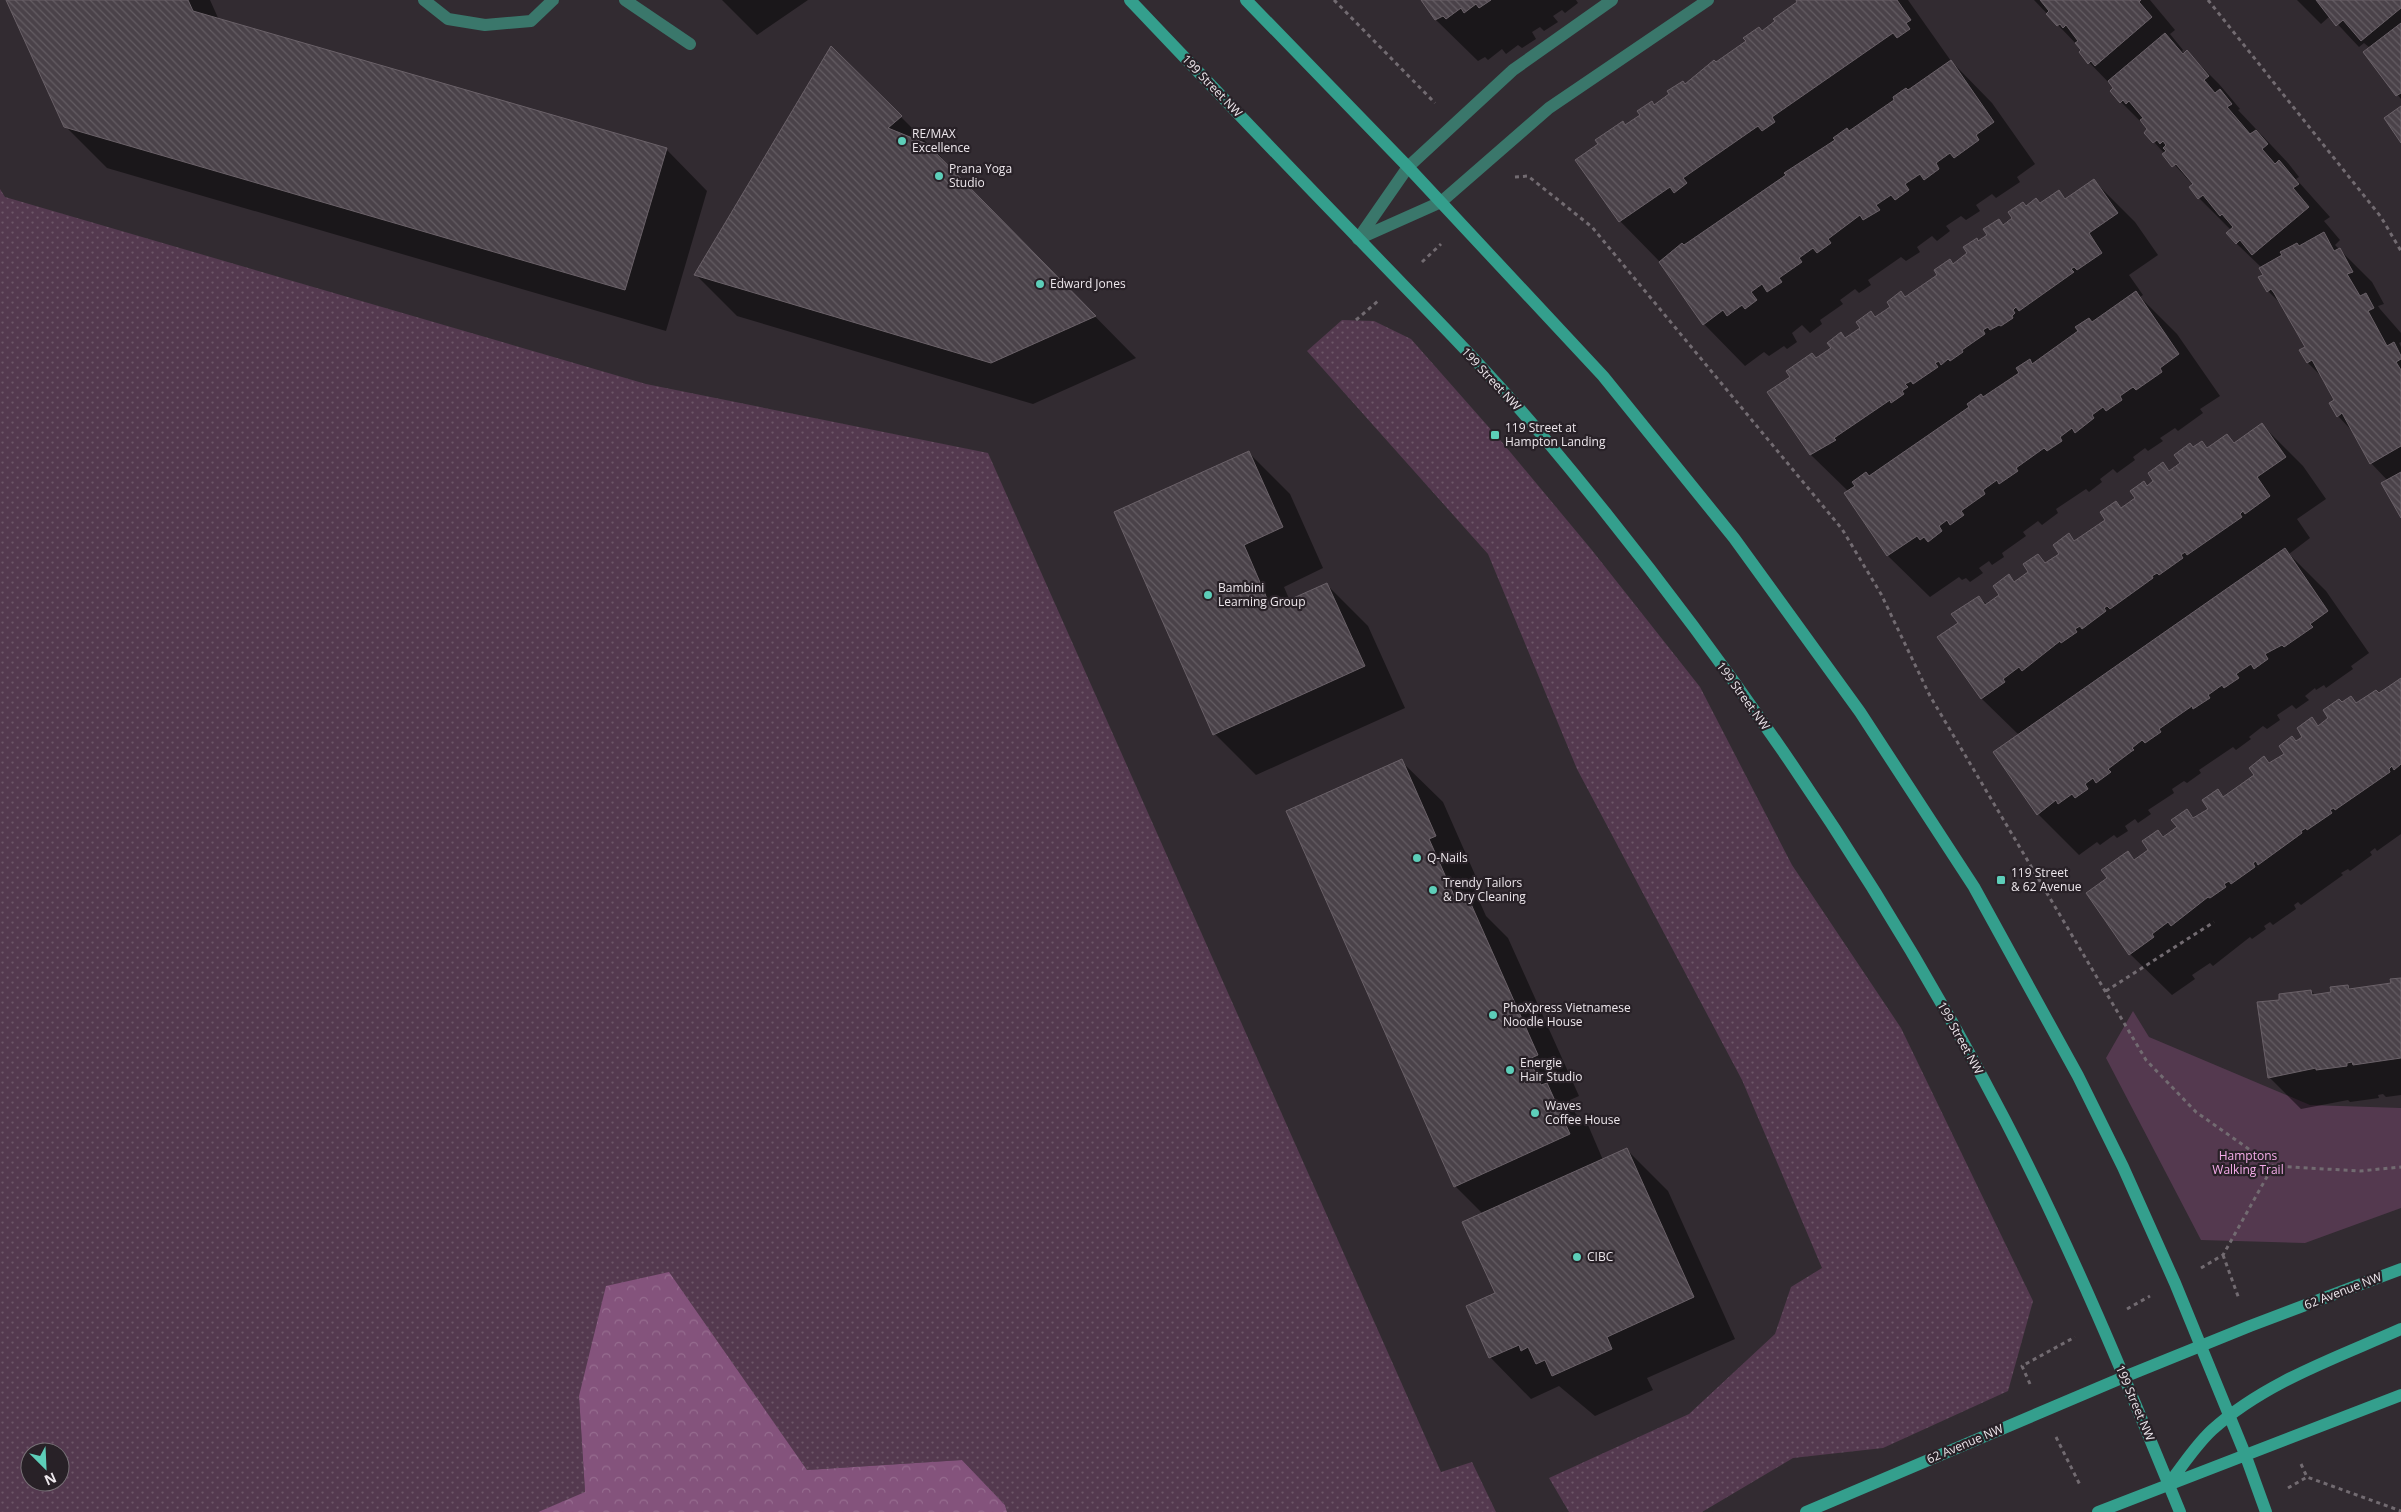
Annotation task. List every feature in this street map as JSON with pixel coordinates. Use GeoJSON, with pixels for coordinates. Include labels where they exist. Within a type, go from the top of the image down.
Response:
{"type":"FeatureCollection","features":[{"type":"Feature","properties":{"kind":"main road","name":"199 Street NW"},"geometry":{"type":"LineString","coordinates":[[1130,0],[1358,239],[1401,281],[1538,431],[1666,589],[1780,747],[1900,932],[1995,1102],[2044,1198],[2124,1377],[2180,1512]]}},
{"type":"Feature","properties":{"kind":"main road"},"geometry":{"type":"LineString","coordinates":[[1246,0],[1408,166],[1603,376],[1734,538],[1860,712],[1974,887],[2057,1036],[2124,1167],[2230,1416],[2266,1512]]}},
{"type":"Feature","properties":{"kind":"main road","name":"62 Avenue NW"},"geometry":{"type":"LineString","coordinates":[[1806,1512],[2124,1377],[2401,1269]]}},
{"type":"Feature","properties":{"kind":"main road"},"geometry":{"type":"LineString","coordinates":[[2169,1484],[2211,1430],[2274,1386],[2401,1330]]}},
{"type":"Feature","properties":{"kind":"main road"},"geometry":{"type":"LineString","coordinates":[[2098,1512],[2401,1395]]}},
{"type":"Feature","properties":{"kind":"lane"},"geometry":{"type":"LineString","coordinates":[[424,0],[448,19],[485,25],[531,21],[553,0]]}},
{"type":"Feature","properties":{"kind":"lane"},"geometry":{"type":"LineString","coordinates":[[625,0],[690,44]]}},
{"type":"Feature","properties":{"kind":"lane"},"geometry":{"type":"LineString","coordinates":[[1358,239],[1408,166],[1513,70],[1612,0]]}},
{"type":"Feature","properties":{"kind":"lane"},"geometry":{"type":"LineString","coordinates":[[1358,239],[1441,202],[1549,108],[1708,0]]}},
{"type":"Feature","properties":{"kind":"path"},"geometry":{"type":"LineString","coordinates":[[1334,0],[1454,123]]}},
{"type":"Feature","properties":{"kind":"path"},"geometry":{"type":"LineString","coordinates":[[2208,0],[2381,217],[2401,251]]}},
{"type":"Feature","properties":{"kind":"path"},"geometry":{"type":"LineString","coordinates":[[1491,160],[1516,178]]}},
{"type":"Feature","properties":{"kind":"path"},"geometry":{"type":"LineString","coordinates":[[1509,184],[1516,178],[1528,176],[1592,227],[1842,529],[1881,594],[1930,696],[2146,1060],[2196,1112],[2273,1166],[2360,1171],[2401,1167]]}},
{"type":"Feature","properties":{"kind":"path"},"geometry":{"type":"LineString","coordinates":[[1356,320],[1462,225]]}},
{"type":"Feature","properties":{"kind":"path"},"geometry":{"type":"LineString","coordinates":[[2106,991],[2214,922]]}},
{"type":"Feature","properties":{"kind":"path"},"geometry":{"type":"LineString","coordinates":[[2223,1255],[2273,1166]]}},
{"type":"Feature","properties":{"kind":"path"},"geometry":{"type":"LineString","coordinates":[[2307,1477],[2401,1511]]}},
{"type":"Feature","properties":{"kind":"green space"},"geometry":{"type":"Polygon","coordinates":[[[0,189],[5,197],[646,384],[988,453],[1441,1472],[1472,1462],[1496,1512],[1007,1512],[1005,1505],[962,1460],[807,1470],[668,1273],[579,1396],[585,1493],[538,1512],[0,1512],[0,189]]]}},
{"type":"Feature","properties":{"kind":"green space"},"geometry":{"type":"Polygon","coordinates":[[[1342,320],[1374,321],[1411,339],[1501,441],[1591,549],[1700,687],[1792,865],[1901,1028],[2033,1301],[2008,1391],[1883,1448],[1793,1458],[1702,1512],[1569,1512],[1549,1478],[1689,1414],[1775,1334],[1791,1287],[1822,1268],[1742,1080],[1577,769],[1488,554],[1307,351],[1342,320]]]}},
{"type":"Feature","properties":{"kind":"green space","name":"Hamptons Walking Trail"},"geometry":{"type":"Polygon","coordinates":[[[2133,1011],[2149,1037],[2310,1105],[2401,1108],[2401,1208],[2305,1243],[2201,1240],[2106,1058],[2133,1011]]]}},
{"type":"Feature","properties":{"kind":"green space"},"geometry":{"type":"Polygon","coordinates":[[[669,1272],[807,1470],[962,1460],[1005,1505],[1007,1512],[538,1512],[585,1492],[579,1396],[606,1286],[669,1272]]]}},
{"type":"Feature","properties":{"kind":"building"},"geometry":{"type":"Polygon","coordinates":[[[6,0],[188,0],[193,11],[667,148],[625,290],[64,127],[6,0]]]}},
{"type":"Feature","properties":{"kind":"building"},"geometry":{"type":"Polygon","coordinates":[[[1421,0],[1491,0],[1479,8],[1476,4],[1464,13],[1461,8],[1446,19],[1443,16],[1435,20],[1421,0]]]}},
{"type":"Feature","properties":{"kind":"building"},"geometry":{"type":"Polygon","coordinates":[[[1796,0],[1897,0],[1911,20],[1906,23],[1910,29],[1897,38],[1893,33],[1772,117],[1775,122],[1762,131],[1758,126],[1683,178],[1687,183],[1674,193],[1670,187],[1619,222],[1575,160],[1598,144],[1595,140],[1623,121],[1625,125],[1640,115],[1637,111],[1652,101],[1654,105],[1669,94],[1667,91],[1683,81],[1685,84],[1714,60],[1716,62],[1746,41],[1743,38],[1759,27],[1762,31],[1775,21],[1773,19],[1797,2],[1796,0]]]}},
{"type":"Feature","properties":{"kind":"building"},"geometry":{"type":"Polygon","coordinates":[[[2040,0],[2141,0],[2139,2],[2152,17],[2095,66],[2091,61],[2088,64],[2079,52],[2081,50],[2075,43],[2078,41],[2066,25],[2063,28],[2060,24],[2057,26],[2046,14],[2049,11],[2040,0]]]}},
{"type":"Feature","properties":{"kind":"building"},"geometry":{"type":"Polygon","coordinates":[[[2316,0],[2401,0],[2401,8],[2361,41],[2343,20],[2336,26],[2316,0]]]}},
{"type":"Feature","properties":{"kind":"building"},"geometry":{"type":"Polygon","coordinates":[[[2401,23],[2401,93],[2396,96],[2363,52],[2401,23]]]}},
{"type":"Feature","properties":{"kind":"building"},"geometry":{"type":"Polygon","coordinates":[[[2165,33],[2183,54],[2187,50],[2209,76],[2204,80],[2215,93],[2220,89],[2232,104],[2227,107],[2250,134],[2256,130],[2268,144],[2262,149],[2275,164],[2279,160],[2299,184],[2293,188],[2309,207],[2252,255],[2240,240],[2236,244],[2226,233],[2233,227],[2222,214],[2220,216],[2203,195],[2198,199],[2189,187],[2193,184],[2176,164],[2172,167],[2162,154],[2166,151],[2163,148],[2166,145],[2163,141],[2160,144],[2157,140],[2153,143],[2144,133],[2147,129],[2140,120],[2143,118],[2129,101],[2126,104],[2123,100],[2120,103],[2110,91],[2113,88],[2108,81],[2165,33]]]}},
{"type":"Feature","properties":{"kind":"building"},"geometry":{"type":"Polygon","coordinates":[[[831,46],[902,116],[888,128],[927,144],[1096,316],[991,363],[694,275],[831,46]]]}},
{"type":"Feature","properties":{"kind":"building"},"geometry":{"type":"Polygon","coordinates":[[[1951,60],[1994,122],[1976,135],[1979,140],[1954,158],[1950,153],[1936,163],[1939,169],[1924,180],[1920,174],[1905,184],[1909,190],[1895,200],[1891,195],[1876,205],[1880,210],[1863,220],[1860,215],[1828,239],[1831,243],[1817,253],[1813,248],[1799,258],[1802,262],[1779,278],[1782,282],[1767,292],[1762,284],[1751,292],[1757,300],[1745,309],[1742,305],[1727,316],[1723,310],[1703,325],[1659,262],[1682,243],[1684,245],[1786,175],[1784,173],[1835,140],[1833,138],[1847,128],[1849,131],[1894,100],[1893,97],[1906,88],[1908,90],[1951,60]]]}},
{"type":"Feature","properties":{"kind":"building"},"geometry":{"type":"Polygon","coordinates":[[[2401,106],[2401,143],[2384,118],[2401,106]]]}},
{"type":"Feature","properties":{"kind":"building"},"geometry":{"type":"Polygon","coordinates":[[[2094,179],[2118,213],[2089,233],[2102,253],[2077,270],[2074,267],[2071,269],[2074,272],[2019,311],[2016,307],[2013,310],[2015,313],[2012,316],[2013,318],[2001,326],[1999,325],[1990,330],[1988,327],[1983,330],[1985,334],[1950,361],[1948,359],[1941,365],[1939,361],[1935,363],[1938,367],[1913,384],[1911,381],[1905,384],[1908,387],[1902,391],[1904,394],[1891,403],[1890,400],[1834,438],[1836,440],[1810,455],[1767,392],[1790,377],[1786,371],[1812,353],[1816,358],[1831,348],[1827,343],[1841,332],[1845,338],[1860,328],[1856,322],[1871,311],[1875,317],[1890,307],[1887,302],[1901,291],[1905,297],[1937,275],[1934,270],[1950,259],[1953,264],[1967,253],[1963,247],[1977,238],[1978,241],[1987,235],[1983,229],[1999,219],[2003,225],[2012,218],[2008,212],[2023,202],[2026,206],[2036,198],[2040,203],[2059,190],[2065,199],[2094,179]]]}},
{"type":"Feature","properties":{"kind":"building"},"geometry":{"type":"Polygon","coordinates":[[[2324,232],[2334,251],[2340,248],[2353,272],[2347,274],[2360,296],[2366,293],[2374,308],[2368,311],[2387,346],[2394,342],[2401,356],[2401,359],[2396,362],[2401,370],[2401,446],[2370,464],[2342,413],[2337,417],[2329,403],[2334,400],[2312,360],[2307,363],[2299,350],[2305,347],[2274,293],[2271,289],[2267,292],[2258,277],[2263,275],[2259,268],[2282,255],[2280,252],[2297,243],[2299,246],[2324,232]]]}},
{"type":"Feature","properties":{"kind":"building"},"geometry":{"type":"Polygon","coordinates":[[[2136,291],[2179,354],[2160,368],[2162,372],[2136,390],[2133,387],[2120,396],[2122,400],[2106,411],[2103,407],[2092,415],[2094,418],[2075,433],[2072,428],[2060,437],[2062,441],[2047,451],[2044,448],[2016,468],[2018,471],[1999,484],[1997,480],[1983,490],[1985,494],[1961,511],[1964,515],[1950,525],[1947,520],[1939,526],[1942,531],[1928,542],[1924,537],[1920,540],[1917,536],[1887,556],[1844,493],[1855,486],[1852,482],[1866,472],[1869,476],[1969,407],[1967,404],[1981,394],[1983,397],[2019,373],[2016,368],[2030,359],[2032,364],[2078,331],[2075,327],[2089,318],[2092,322],[2136,291]]]}},
{"type":"Feature","properties":{"kind":"building"},"geometry":{"type":"Polygon","coordinates":[[[2262,423],[2286,457],[2257,477],[2270,496],[2245,514],[2243,511],[2240,514],[2242,517],[2187,555],[2185,552],[2181,555],[2183,558],[2159,575],[2157,573],[2152,576],[2153,578],[2110,609],[2107,606],[2104,608],[2106,611],[2082,629],[2080,626],[2075,629],[2077,632],[2061,643],[2060,641],[2022,671],[2019,667],[2003,679],[2005,682],[1981,699],[1937,637],[1958,623],[1951,614],[1979,596],[1985,605],[1999,595],[1993,586],[2009,574],[2014,582],[2028,572],[2023,564],[2038,554],[2045,563],[2059,554],[2053,545],[2069,533],[2074,541],[2105,520],[2100,512],[2116,501],[2121,508],[2135,498],[2130,491],[2144,481],[2147,486],[2153,481],[2148,473],[2163,462],[2169,471],[2180,463],[2174,455],[2190,443],[2193,447],[2202,441],[2207,448],[2227,434],[2234,443],[2262,423]]]}},
{"type":"Feature","properties":{"kind":"building","name":"Bambini Learning Group"},"geometry":{"type":"Polygon","coordinates":[[[1249,451],[1283,527],[1244,545],[1271,608],[1327,583],[1365,666],[1213,735],[1114,512],[1249,451]]]}},
{"type":"Feature","properties":{"kind":"building"},"geometry":{"type":"Polygon","coordinates":[[[2401,472],[2401,518],[2381,483],[2401,472]]]}},
{"type":"Feature","properties":{"kind":"building"},"geometry":{"type":"Polygon","coordinates":[[[2285,548],[2328,611],[2310,624],[2313,627],[2284,647],[2282,645],[2265,654],[2268,659],[2254,669],[2251,664],[2236,674],[2239,678],[2224,688],[2222,685],[2208,695],[2210,698],[2193,709],[2192,706],[2159,729],[2161,732],[2145,743],[2142,740],[2132,748],[2134,750],[2108,769],[2111,772],[2096,783],[2093,778],[2085,784],[2088,789],[2075,798],[2072,794],[2058,804],[2056,800],[2037,815],[1993,752],[2285,548]]]}},
{"type":"Feature","properties":{"kind":"building"},"geometry":{"type":"Polygon","coordinates":[[[2401,678],[2401,764],[2394,770],[2392,766],[2389,769],[2390,772],[2335,810],[2334,808],[2330,810],[2332,813],[2307,830],[2306,828],[2301,831],[2302,833],[2258,865],[2256,861],[2253,863],[2255,867],[2231,884],[2229,881],[2224,884],[2226,887],[2210,898],[2208,897],[2171,926],[2168,922],[2152,934],[2154,937],[2129,955],[2086,893],[2107,878],[2101,870],[2128,851],[2134,860],[2148,850],[2142,841],[2158,830],[2163,837],[2177,827],[2171,820],[2187,809],[2193,818],[2208,809],[2202,800],[2218,789],[2223,797],[2254,775],[2249,768],[2264,756],[2269,763],[2284,754],[2279,746],[2292,736],[2296,741],[2302,737],[2297,728],[2312,717],[2318,726],[2328,718],[2323,710],[2339,699],[2342,702],[2351,696],[2356,703],[2376,690],[2379,693],[2401,678]]]}},
{"type":"Feature","properties":{"kind":"building"},"geometry":{"type":"Polygon","coordinates":[[[1402,759],[1436,836],[1429,839],[1456,900],[1467,895],[1538,1055],[1529,1059],[1541,1085],[1547,1083],[1570,1134],[1454,1187],[1286,811],[1402,759]]]}},
{"type":"Feature","properties":{"kind":"building"},"geometry":{"type":"Polygon","coordinates":[[[2401,978],[2401,1058],[2353,1065],[2352,1062],[2347,1063],[2347,1066],[2316,1070],[2316,1068],[2268,1078],[2257,1002],[2279,1000],[2279,994],[2311,990],[2312,995],[2331,992],[2330,987],[2348,985],[2349,989],[2391,983],[2390,979],[2401,978]]]}},
{"type":"Feature","properties":{"kind":"building","name":"CIBC"},"geometry":{"type":"Polygon","coordinates":[[[1627,1148],[1694,1297],[1607,1337],[1612,1349],[1552,1376],[1545,1360],[1536,1364],[1528,1347],[1521,1351],[1519,1345],[1489,1358],[1466,1306],[1495,1293],[1462,1222],[1627,1148]]]}},
{"type":"Feature","properties":{"kind":"place","name":"RE/MAX Excellence"},"geometry":{"type":"Point","coordinates":[902,141]}},
{"type":"Feature","properties":{"kind":"place","name":"Prana Yoga Studio"},"geometry":{"type":"Point","coordinates":[939,176]}},
{"type":"Feature","properties":{"kind":"place","name":"Edward Jones"},"geometry":{"type":"Point","coordinates":[1040,284]}},
{"type":"Feature","properties":{"kind":"place","name":"119 Street at Hampton Landing"},"geometry":{"type":"Point","coordinates":[1495,435]}},
{"type":"Feature","properties":{"kind":"place","name":"Bambini Learning Group"},"geometry":{"type":"Point","coordinates":[1208,595]}},
{"type":"Feature","properties":{"kind":"place","name":"Q-Nails"},"geometry":{"type":"Point","coordinates":[1417,858]}},
{"type":"Feature","properties":{"kind":"place","name":"119 Street & 62 Avenue"},"geometry":{"type":"Point","coordinates":[2001,880]}},
{"type":"Feature","properties":{"kind":"place","name":"Trendy Tailors & Dry Cleaning"},"geometry":{"type":"Point","coordinates":[1433,890]}},
{"type":"Feature","properties":{"kind":"place","name":"PhoXpress Vietnamese Noodle House"},"geometry":{"type":"Point","coordinates":[1493,1015]}},
{"type":"Feature","properties":{"kind":"place","name":"Energie Hair Studio"},"geometry":{"type":"Point","coordinates":[1510,1070]}},
{"type":"Feature","properties":{"kind":"place","name":"Waves Coffee House"},"geometry":{"type":"Point","coordinates":[1535,1113]}},
{"type":"Feature","properties":{"kind":"place","name":"CIBC"},"geometry":{"type":"Point","coordinates":[1577,1257]}}]}
